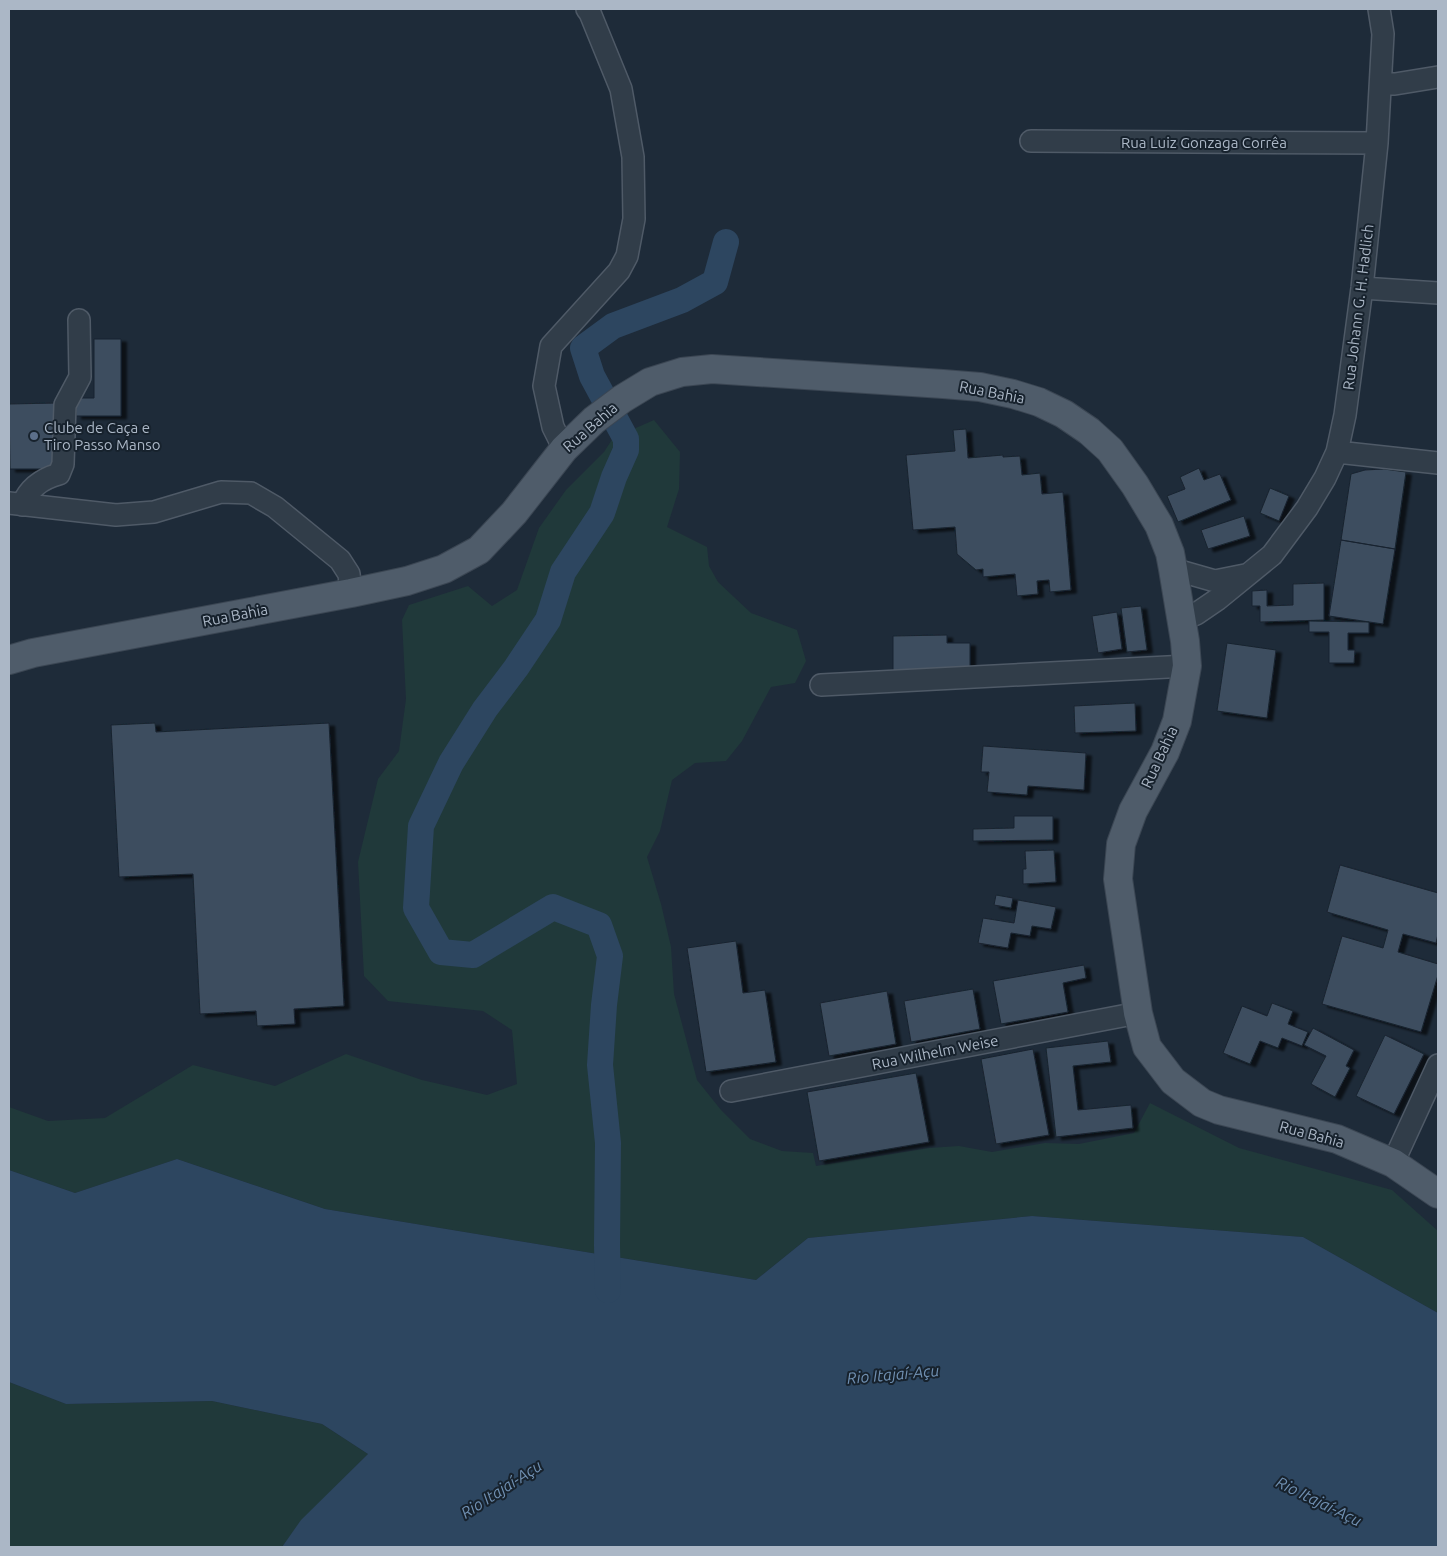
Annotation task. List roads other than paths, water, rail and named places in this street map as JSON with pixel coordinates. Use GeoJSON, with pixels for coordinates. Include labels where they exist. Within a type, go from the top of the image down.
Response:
{"type":"FeatureCollection","features":[{"type":"Feature","properties":{"kind":"main road","name":"Rua Bahia"},"geometry":{"type":"LineString","coordinates":[[9,660],[34,653],[351,593],[407,581],[444,569],[479,550],[514,513],[564,449],[594,420],[622,399],[650,382],[682,372],[712,370],[943,384],[1013,394],[1039,402],[1064,414],[1089,431],[1110,450],[1135,485],[1159,525],[1170,553],[1182,620],[1187,666],[1176,721],[1165,752],[1133,811],[1121,844],[1118,879],[1138,1013],[1147,1047],[1173,1081],[1202,1103],[1219,1110],[1337,1139],[1393,1163],[1438,1194]]}},
{"type":"Feature","properties":{"kind":"street"},"geometry":{"type":"LineString","coordinates":[[564,449],[553,427],[544,386],[551,346],[619,271],[627,256],[634,219],[633,157],[621,89],[587,9]]}},
{"type":"Feature","properties":{"kind":"street","name":"Rua Johann G. H. Hadlich"},"geometry":{"type":"LineString","coordinates":[[1182,620],[1196,614],[1216,590],[1248,575],[1272,556],[1307,508],[1325,478],[1337,452],[1345,415],[1362,288],[1377,142],[1383,34],[1380,9]]}},
{"type":"Feature","properties":{"kind":"street"},"geometry":{"type":"LineString","coordinates":[[1381,84],[1395,84],[1438,77]]}},
{"type":"Feature","properties":{"kind":"street","name":"Rua Luiz Gonzaga Corrêa"},"geometry":{"type":"LineString","coordinates":[[1031,141],[1377,142]]}},
{"type":"Feature","properties":{"kind":"street"},"geometry":{"type":"LineString","coordinates":[[1362,288],[1438,293]]}},
{"type":"Feature","properties":{"kind":"street"},"geometry":{"type":"LineString","coordinates":[[57,509],[58,474],[63,464],[65,405],[80,377],[78,320]]}},
{"type":"Feature","properties":{"kind":"street"},"geometry":{"type":"LineString","coordinates":[[1337,452],[1438,463]]}},
{"type":"Feature","properties":{"kind":"street"},"geometry":{"type":"LineString","coordinates":[[15,504],[44,478],[58,474]]}},
{"type":"Feature","properties":{"kind":"street"},"geometry":{"type":"LineString","coordinates":[[15,504],[116,515],[154,512],[221,492],[251,493],[275,507],[340,560],[348,574],[351,593]]}},
{"type":"Feature","properties":{"kind":"street","name":"Rua Johann G. H. Hadlich"},"geometry":{"type":"LineString","coordinates":[[1173,569],[1216,590]]}},
{"type":"Feature","properties":{"kind":"street"},"geometry":{"type":"LineString","coordinates":[[822,685],[1187,666]]}},
{"type":"Feature","properties":{"kind":"street","name":"Rua Wilhelm Weise"},"geometry":{"type":"LineString","coordinates":[[732,1090],[1138,1013]]}},
{"type":"Feature","properties":{"kind":"street"},"geometry":{"type":"LineString","coordinates":[[1393,1163],[1438,1066]]}},
{"type":"Feature","properties":{"kind":"water","name":"Rio Itajaí-Açu"},"geometry":{"type":"Polygon","coordinates":[[[177,1159],[325,1209],[756,1280],[808,1238],[1032,1216],[1303,1237],[1438,1313],[1438,1547],[282,1547],[301,1520],[368,1454],[322,1424],[212,1401],[66,1404],[9,1382],[9,1170],[75,1193],[177,1159]]]}},
{"type":"Feature","properties":{"kind":"waterway"},"geometry":{"type":"LineString","coordinates":[[608,1290],[608,1143],[600,1065],[610,956],[599,925],[553,907],[473,955],[441,952],[416,908],[421,826],[451,763],[485,709],[516,668],[548,620],[563,572],[602,513],[614,477],[626,450],[626,439],[592,376],[583,348],[613,326],[682,300],[715,282],[726,242]]}},
{"type":"Feature","properties":{"kind":"place","name":"Clube de Caça e Tiro Passo Manso"},"geometry":{"type":"Point","coordinates":[34,436]}}]}
